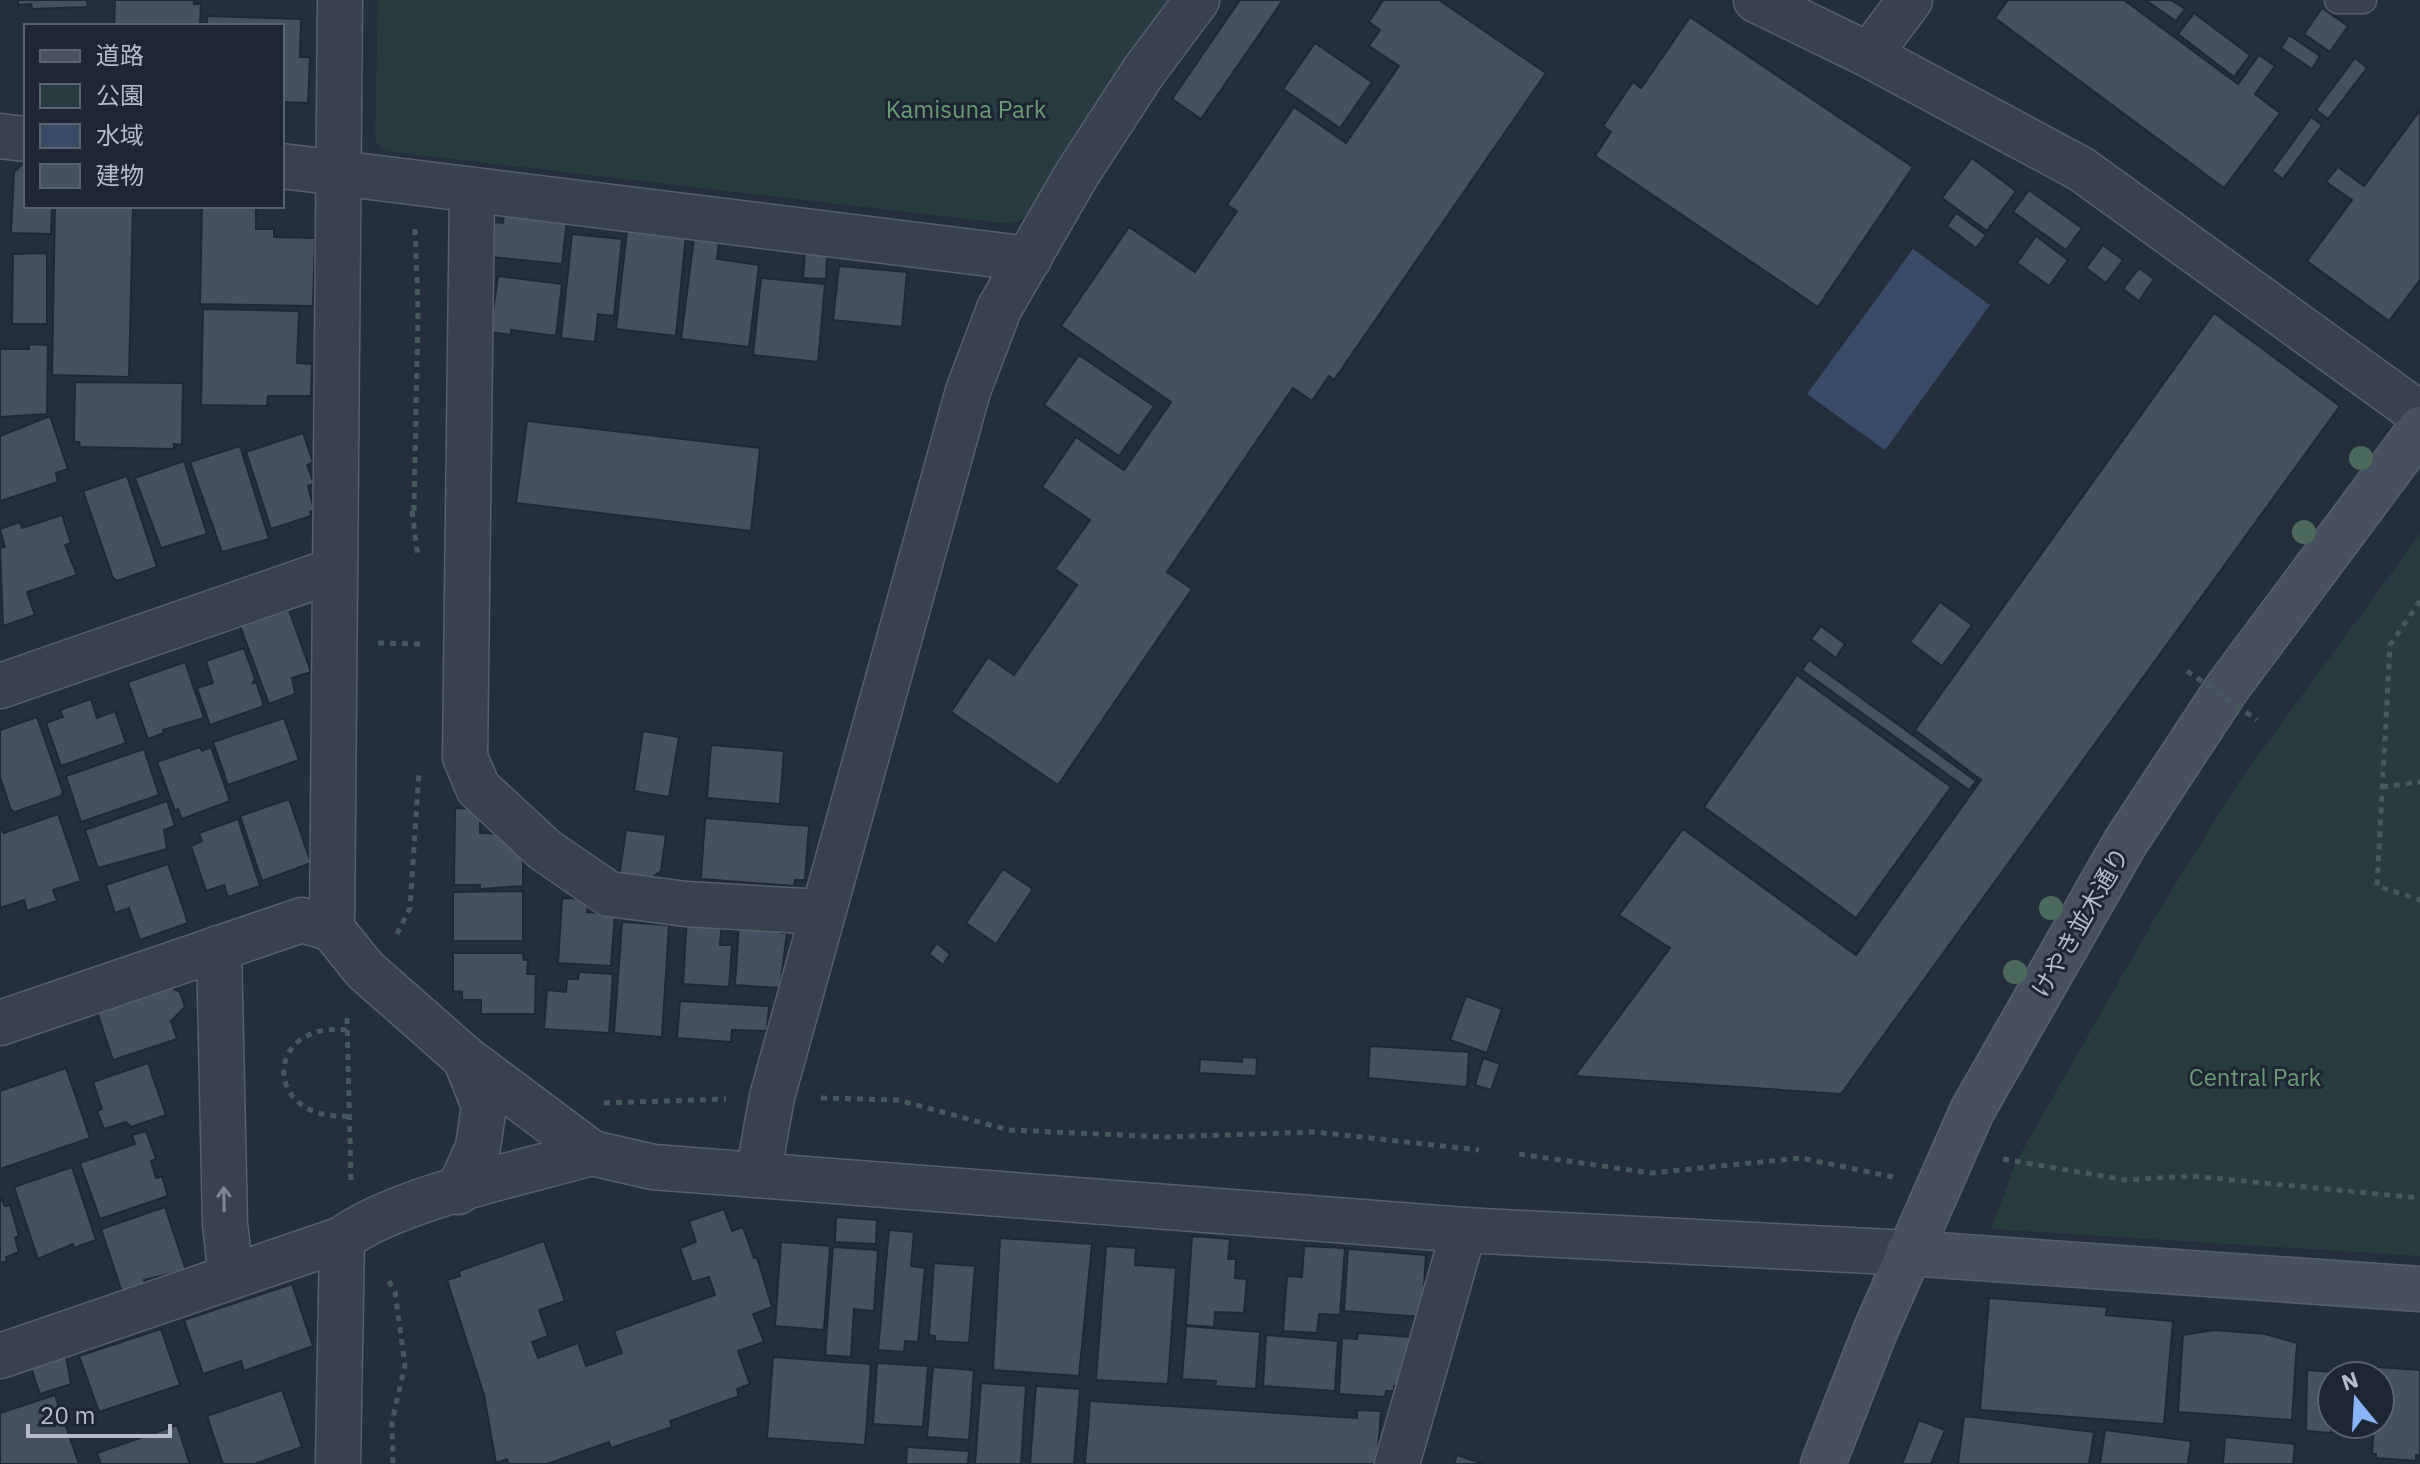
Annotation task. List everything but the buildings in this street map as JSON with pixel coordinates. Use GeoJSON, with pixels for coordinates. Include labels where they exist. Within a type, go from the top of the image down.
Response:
{"type":"FeatureCollection","features":[{"type":"Feature","properties":{"kind":"street"},"geometry":{"type":"LineString","coordinates":[[332,929],[340,0]]}},
{"type":"Feature","properties":{"kind":"street"},"geometry":{"type":"LineString","coordinates":[[758,1175],[772,1097],[968,391],[999,309],[1077,174],[1144,71],[1197,0]]}},
{"type":"Feature","properties":{"kind":"street"},"geometry":{"type":"LineString","coordinates":[[1756,0],[1869,55],[2081,169],[2420,414]]}},
{"type":"Feature","properties":{"kind":"street"},"geometry":{"type":"LineString","coordinates":[[1869,55],[1910,0]]}},
{"type":"Feature","properties":{"kind":"street"},"geometry":{"type":"LineString","coordinates":[[0,136],[24,139]]}},
{"type":"Feature","properties":{"kind":"street"},"geometry":{"type":"LineString","coordinates":[[284,166],[1029,259]]}},
{"type":"Feature","properties":{"kind":"street"},"geometry":{"type":"LineString","coordinates":[[472,190],[465,757],[478,788],[545,850],[609,894],[686,904],[823,912]]}},
{"type":"Feature","properties":{"kind":"street","name":"けやき並木通り"},"geometry":{"type":"LineString","coordinates":[[1823,1464],[1908,1253],[1972,1111],[2125,843],[2227,688],[2420,429]]}},
{"type":"Feature","properties":{"kind":"street"},"geometry":{"type":"LineString","coordinates":[[0,686],[335,570]]}},
{"type":"Feature","properties":{"kind":"street"},"geometry":{"type":"LineString","coordinates":[[0,1023],[302,920],[332,929],[365,970],[465,1058],[592,1153],[653,1167],[1464,1230],[1908,1253],[2420,1289]]}},
{"type":"Feature","properties":{"kind":"street"},"geometry":{"type":"LineString","coordinates":[[219,948],[225,1224],[231,1277]]}},
{"type":"Feature","properties":{"kind":"street"},"geometry":{"type":"LineString","coordinates":[[458,1192],[478,1147],[484,1106],[465,1058]]}},
{"type":"Feature","properties":{"kind":"street"},"geometry":{"type":"LineString","coordinates":[[0,1356],[342,1239],[361,1225],[458,1192],[592,1153]]}},
{"type":"Feature","properties":{"kind":"street"},"geometry":{"type":"LineString","coordinates":[[1397,1464],[1464,1230]]}},
{"type":"Feature","properties":{"kind":"street"},"geometry":{"type":"LineString","coordinates":[[338,1464],[342,1239]]}},
{"type":"Feature","properties":{"kind":"lane"},"geometry":{"type":"LineString","coordinates":[[2338,0],[2363,0]]}},
{"type":"Feature","properties":{"kind":"path"},"geometry":{"type":"LineString","coordinates":[[414,182],[418,311],[412,511],[467,508]]}},
{"type":"Feature","properties":{"kind":"path"},"geometry":{"type":"LineString","coordinates":[[2420,601],[2390,645],[2377,886],[2420,900]]}},
{"type":"Feature","properties":{"kind":"path"},"geometry":{"type":"LineString","coordinates":[[2187,671],[2257,720]]}},
{"type":"Feature","properties":{"kind":"path"},"geometry":{"type":"LineString","coordinates":[[392,942],[410,908],[419,767]]}},
{"type":"Feature","properties":{"kind":"path"},"geometry":{"type":"LineString","coordinates":[[2382,787],[2420,782]]}},
{"type":"Feature","properties":{"kind":"path"},"geometry":{"type":"LineString","coordinates":[[347,1005],[352,1190]]}},
{"type":"Feature","properties":{"kind":"path"},"geometry":{"type":"LineString","coordinates":[[347,1030],[323,1029],[299,1039],[285,1060],[284,1072],[286,1086],[299,1106],[326,1116],[348,1116]]}},
{"type":"Feature","properties":{"kind":"path"},"geometry":{"type":"LineString","coordinates":[[598,1103],[734,1098]]}},
{"type":"Feature","properties":{"kind":"path"},"geometry":{"type":"LineString","coordinates":[[810,1098],[898,1100],[1009,1130],[1165,1137],[1316,1132],[1479,1150]]}},
{"type":"Feature","properties":{"kind":"path"},"geometry":{"type":"LineString","coordinates":[[1519,1154],[1651,1173],[1801,1158],[1894,1177]]}},
{"type":"Feature","properties":{"kind":"path"},"geometry":{"type":"LineString","coordinates":[[2003,1159],[2125,1180],[2191,1176],[2420,1198]]}},
{"type":"Feature","properties":{"kind":"path"},"geometry":{"type":"LineString","coordinates":[[383,1270],[395,1292],[405,1365],[392,1422],[393,1464]]}},
{"type":"Feature","properties":{"kind":"green space","name":"Kamisuna Park"},"geometry":{"type":"Polygon","coordinates":[[[378,0],[1175,0],[1037,213],[1011,224],[384,151],[375,140],[378,0]]]}},
{"type":"Feature","properties":{"kind":"green space","name":"Central Park"},"geometry":{"type":"Polygon","coordinates":[[[2420,534],[2420,1256],[1991,1229],[2016,1162],[2159,911],[2238,783],[2420,534]]]}},
{"type":"Feature","properties":{"kind":"water"},"geometry":{"type":"Polygon","coordinates":[[[1913,249],[1990,305],[1885,450],[1807,394],[1913,249]]]}}]}
